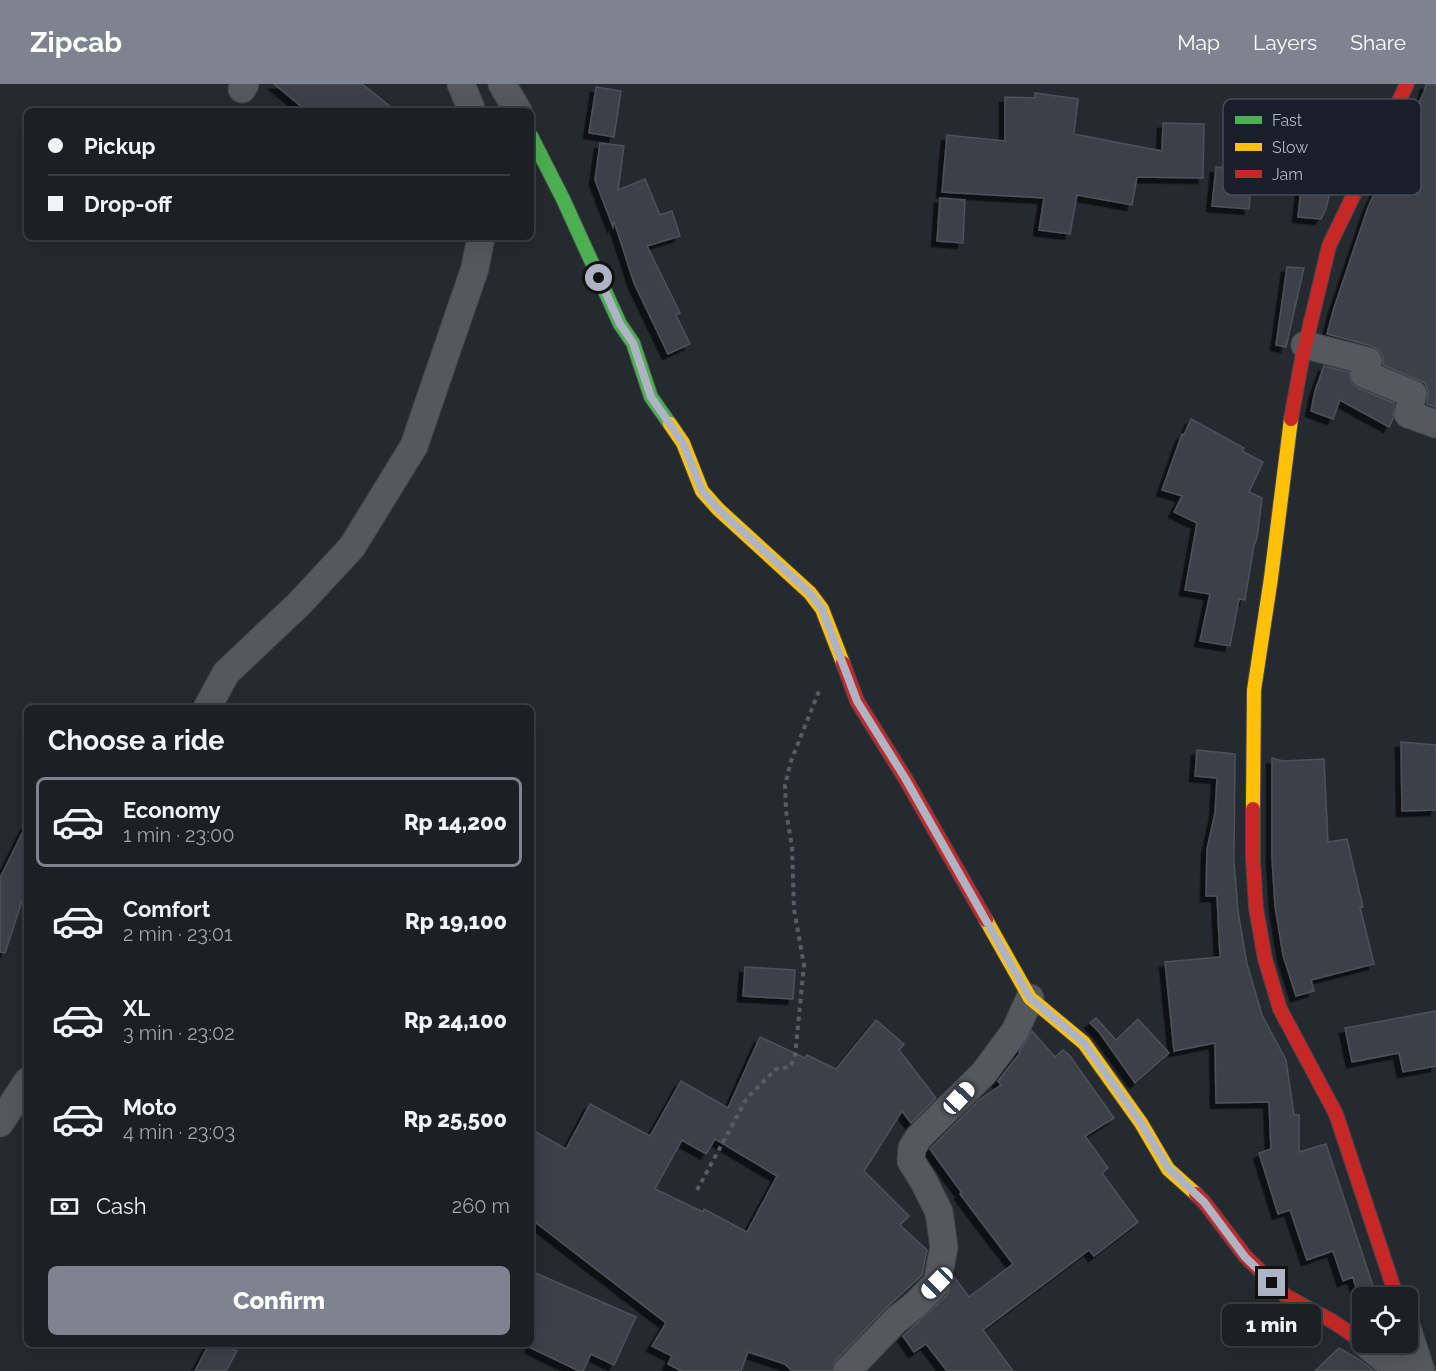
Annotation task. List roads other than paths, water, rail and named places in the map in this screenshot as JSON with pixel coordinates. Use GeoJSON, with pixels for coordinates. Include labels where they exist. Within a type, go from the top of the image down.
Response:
{"type":"FeatureCollection","features":[{"type":"Feature","properties":{"kind":"street"},"geometry":{"type":"LineString","coordinates":[[461,84],[471,108]]}},
{"type":"Feature","properties":{"kind":"street"},"geometry":{"type":"LineString","coordinates":[[502,84],[516,108]]}},
{"type":"Feature","properties":{"kind":"street"},"geometry":{"type":"LineString","coordinates":[[1400,99],[1407,84]]}},
{"type":"Feature","properties":{"kind":"street"},"geometry":{"type":"LineString","coordinates":[[534,142],[563,199],[620,324],[633,343],[651,397],[683,443],[702,491],[718,509],[810,593],[822,609],[857,701],[905,778],[1030,998],[1084,1043],[1141,1123],[1168,1168],[1204,1202],[1245,1257],[1286,1296],[1352,1335]]}},
{"type":"Feature","properties":{"kind":"street"},"geometry":{"type":"LineString","coordinates":[[1354,195],[1329,246],[1305,345],[1291,417],[1271,578],[1254,690],[1253,860],[1256,908],[1265,959],[1280,1009],[1336,1114],[1393,1287]]}},
{"type":"Feature","properties":{"kind":"street"},"geometry":{"type":"LineString","coordinates":[[209,705],[226,673],[299,604],[352,547],[414,446],[475,268],[480,240]]}},
{"type":"Feature","properties":{"kind":"street"},"geometry":{"type":"LineString","coordinates":[[1305,345],[1368,361],[1364,374],[1413,394],[1408,414],[1436,424]]}},
{"type":"Feature","properties":{"kind":"street"},"geometry":{"type":"LineString","coordinates":[[847,1371],[888,1328],[937,1283],[944,1246],[939,1212],[911,1161],[912,1148],[919,1137],[984,1073],[1015,1031],[1030,998]]}},
{"type":"Feature","properties":{"kind":"street"},"geometry":{"type":"LineString","coordinates":[[0,1123],[24,1087]]}},
{"type":"Feature","properties":{"kind":"street"},"geometry":{"type":"LineString","coordinates":[[1376,1353],[1398,1371]]}},
{"type":"Feature","properties":{"kind":"street"},"geometry":{"type":"LineString","coordinates":[[1415,1353],[1421,1371]]}}]}
